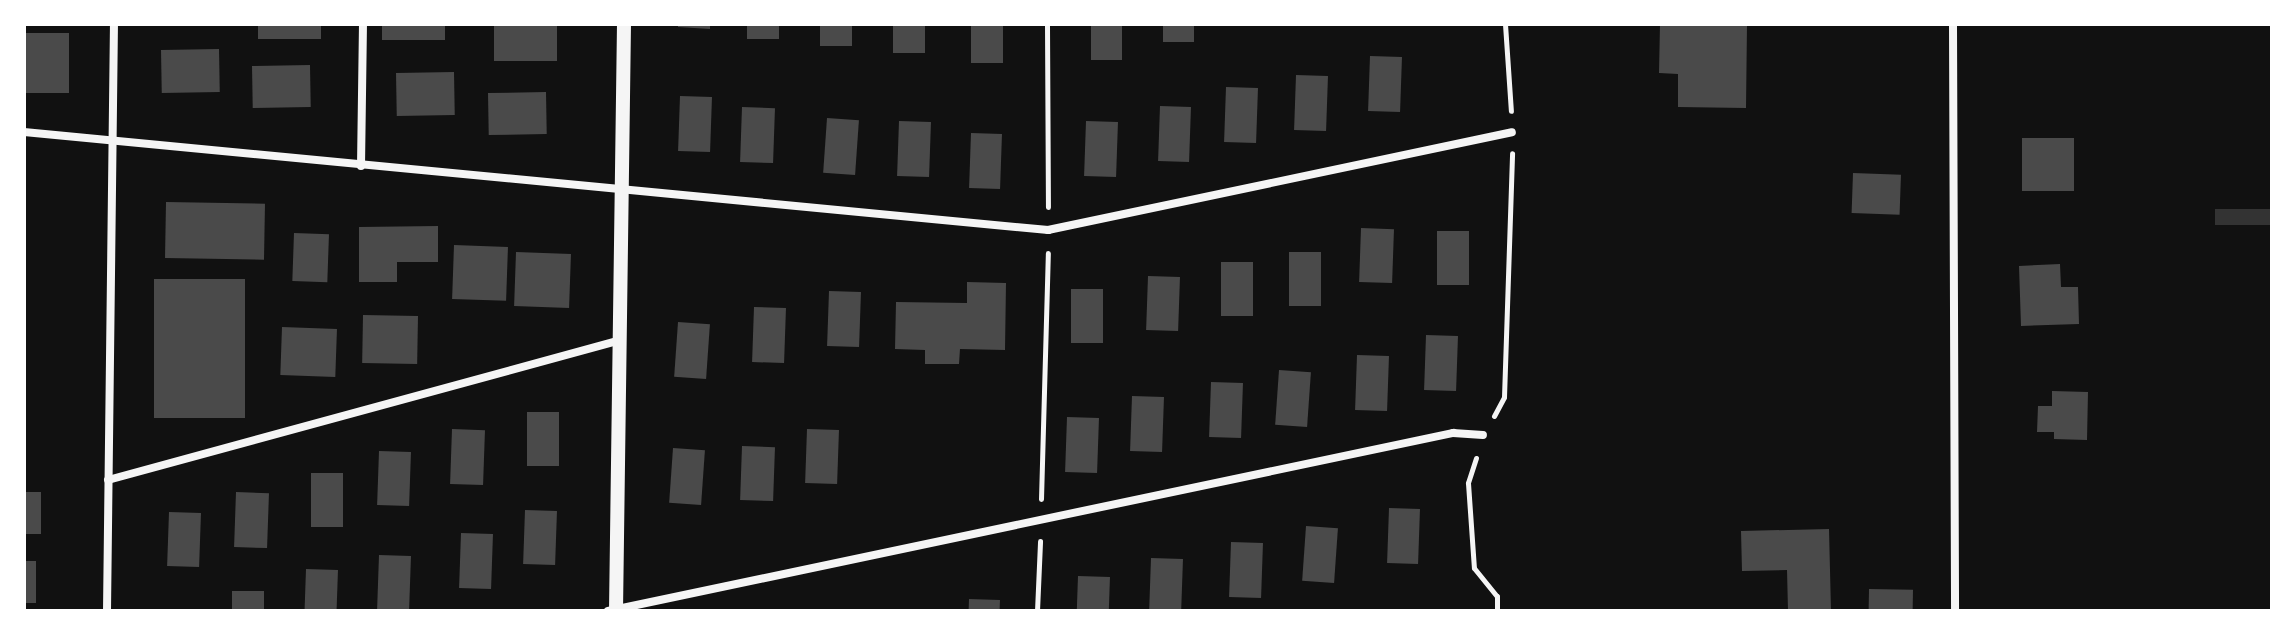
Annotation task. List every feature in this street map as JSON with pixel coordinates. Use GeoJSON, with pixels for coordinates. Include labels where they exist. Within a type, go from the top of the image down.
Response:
{"type":"FeatureCollection","features":[{"type":"Feature","properties":{"kind":"street"},"geometry":{"type":"LineString","coordinates":[[107,611],[114,24]]}},
{"type":"Feature","properties":{"kind":"street"},"geometry":{"type":"LineString","coordinates":[[361,166],[363,24]]}},
{"type":"Feature","properties":{"kind":"street"},"geometry":{"type":"LineString","coordinates":[[624,24],[622,339],[613,610],[1453,433],[1483,435]]}},
{"type":"Feature","properties":{"kind":"street"},"geometry":{"type":"LineString","coordinates":[[1953,24],[1955,611]]}},
{"type":"Feature","properties":{"kind":"street"},"geometry":{"type":"LineString","coordinates":[[24,132],[1048,230],[1512,132]]}},
{"type":"Feature","properties":{"kind":"street"},"geometry":{"type":"LineString","coordinates":[[108,480],[622,339]]}},
{"type":"Feature","properties":{"kind":"path"},"geometry":{"type":"LineString","coordinates":[[1037,611],[1048,230],[1047,24]]}},
{"type":"Feature","properties":{"kind":"path"},"geometry":{"type":"LineString","coordinates":[[1497,611],[1497,596],[1474,568],[1468,483],[1483,435],[1504,397],[1512,132],[1505,24]]}},
{"type":"Feature","properties":{"kind":"shaded area"},"geometry":{"type":"Polygon","coordinates":[[[2215,209],[2272,209],[2272,225],[2215,225],[2215,209]]]}},
{"type":"Feature","properties":{"kind":"building"},"geometry":{"type":"Polygon","coordinates":[[[258,24],[321,24],[321,39],[258,39],[258,24]]]}},
{"type":"Feature","properties":{"kind":"building"},"geometry":{"type":"Polygon","coordinates":[[[382,24],[445,24],[445,40],[382,40],[382,24]]]}},
{"type":"Feature","properties":{"kind":"building"},"geometry":{"type":"Polygon","coordinates":[[[494,24],[557,24],[557,61],[494,61],[494,24]]]}},
{"type":"Feature","properties":{"kind":"building"},"geometry":{"type":"Polygon","coordinates":[[[678,24],[710,24],[710,29],[678,27],[678,24]]]}},
{"type":"Feature","properties":{"kind":"building"},"geometry":{"type":"Polygon","coordinates":[[[747,24],[779,24],[779,39],[747,39],[747,24]]]}},
{"type":"Feature","properties":{"kind":"building"},"geometry":{"type":"Polygon","coordinates":[[[820,24],[852,24],[852,46],[820,46],[820,24]]]}},
{"type":"Feature","properties":{"kind":"building"},"geometry":{"type":"Polygon","coordinates":[[[893,24],[925,24],[925,53],[893,53],[893,24]]]}},
{"type":"Feature","properties":{"kind":"building"},"geometry":{"type":"Polygon","coordinates":[[[971,24],[1003,24],[1003,63],[971,63],[971,24]]]}},
{"type":"Feature","properties":{"kind":"building"},"geometry":{"type":"Polygon","coordinates":[[[1091,24],[1122,24],[1122,60],[1091,60],[1091,24]]]}},
{"type":"Feature","properties":{"kind":"building"},"geometry":{"type":"Polygon","coordinates":[[[1163,24],[1194,24],[1194,42],[1163,42],[1163,24]]]}},
{"type":"Feature","properties":{"kind":"building"},"geometry":{"type":"Polygon","coordinates":[[[1660,24],[1747,25],[1746,108],[1678,107],[1678,74],[1659,73],[1660,24]]]}},
{"type":"Feature","properties":{"kind":"building"},"geometry":{"type":"Polygon","coordinates":[[[24,33],[69,33],[69,93],[24,93],[24,33]]]}},
{"type":"Feature","properties":{"kind":"building"},"geometry":{"type":"Polygon","coordinates":[[[219,49],[220,92],[162,93],[161,50],[219,49]]]}},
{"type":"Feature","properties":{"kind":"building"},"geometry":{"type":"Polygon","coordinates":[[[1370,56],[1402,57],[1400,112],[1368,111],[1370,56]]]}},
{"type":"Feature","properties":{"kind":"building"},"geometry":{"type":"Polygon","coordinates":[[[310,65],[311,107],[253,108],[252,66],[310,65]]]}},
{"type":"Feature","properties":{"kind":"building"},"geometry":{"type":"Polygon","coordinates":[[[454,72],[455,115],[397,116],[396,73],[454,72]]]}},
{"type":"Feature","properties":{"kind":"building"},"geometry":{"type":"Polygon","coordinates":[[[1296,75],[1328,76],[1326,131],[1294,130],[1296,75]]]}},
{"type":"Feature","properties":{"kind":"building"},"geometry":{"type":"Polygon","coordinates":[[[1226,87],[1258,88],[1256,143],[1224,142],[1226,87]]]}},
{"type":"Feature","properties":{"kind":"building"},"geometry":{"type":"Polygon","coordinates":[[[546,92],[547,134],[489,135],[488,93],[546,92]]]}},
{"type":"Feature","properties":{"kind":"building"},"geometry":{"type":"Polygon","coordinates":[[[680,96],[712,97],[710,152],[678,151],[680,96]]]}},
{"type":"Feature","properties":{"kind":"building"},"geometry":{"type":"Polygon","coordinates":[[[1160,106],[1191,107],[1189,162],[1158,161],[1160,106]]]}},
{"type":"Feature","properties":{"kind":"building"},"geometry":{"type":"Polygon","coordinates":[[[742,107],[775,108],[773,163],[740,162],[742,107]]]}},
{"type":"Feature","properties":{"kind":"building"},"geometry":{"type":"Polygon","coordinates":[[[827,118],[859,120],[855,175],[823,173],[827,118]]]}},
{"type":"Feature","properties":{"kind":"building"},"geometry":{"type":"Polygon","coordinates":[[[899,121],[931,122],[929,177],[897,176],[899,121]]]}},
{"type":"Feature","properties":{"kind":"building"},"geometry":{"type":"Polygon","coordinates":[[[1086,121],[1118,122],[1116,177],[1084,176],[1086,121]]]}},
{"type":"Feature","properties":{"kind":"building"},"geometry":{"type":"Polygon","coordinates":[[[971,133],[1002,134],[1000,189],[969,188],[971,133]]]}},
{"type":"Feature","properties":{"kind":"building"},"geometry":{"type":"Polygon","coordinates":[[[2022,138],[2074,138],[2074,191],[2022,191],[2022,138]]]}},
{"type":"Feature","properties":{"kind":"building"},"geometry":{"type":"Polygon","coordinates":[[[1853,173],[1901,175],[1900,215],[1852,213],[1853,173]]]}},
{"type":"Feature","properties":{"kind":"building"},"geometry":{"type":"Polygon","coordinates":[[[166,202],[265,204],[264,260],[165,258],[166,202]]]}},
{"type":"Feature","properties":{"kind":"building"},"geometry":{"type":"Polygon","coordinates":[[[438,226],[438,262],[397,262],[397,282],[359,282],[359,227],[438,226]]]}},
{"type":"Feature","properties":{"kind":"building"},"geometry":{"type":"Polygon","coordinates":[[[1361,228],[1394,229],[1392,283],[1359,282],[1361,228]]]}},
{"type":"Feature","properties":{"kind":"building"},"geometry":{"type":"Polygon","coordinates":[[[1437,231],[1469,231],[1469,285],[1437,285],[1437,231]]]}},
{"type":"Feature","properties":{"kind":"building"},"geometry":{"type":"Polygon","coordinates":[[[294,233],[329,234],[327,282],[292,281],[294,233]]]}},
{"type":"Feature","properties":{"kind":"building"},"geometry":{"type":"Polygon","coordinates":[[[454,245],[508,247],[506,301],[452,299],[454,245]]]}},
{"type":"Feature","properties":{"kind":"building"},"geometry":{"type":"Polygon","coordinates":[[[516,252],[571,254],[569,308],[514,306],[516,252]]]}},
{"type":"Feature","properties":{"kind":"building"},"geometry":{"type":"Polygon","coordinates":[[[1289,252],[1321,252],[1321,306],[1289,306],[1289,252]]]}},
{"type":"Feature","properties":{"kind":"building"},"geometry":{"type":"Polygon","coordinates":[[[1221,262],[1253,262],[1253,316],[1221,316],[1221,262]]]}},
{"type":"Feature","properties":{"kind":"building"},"geometry":{"type":"Polygon","coordinates":[[[2060,264],[2061,287],[2078,287],[2079,324],[2021,326],[2019,266],[2060,264]]]}},
{"type":"Feature","properties":{"kind":"building"},"geometry":{"type":"Polygon","coordinates":[[[1148,276],[1180,277],[1178,331],[1146,330],[1148,276]]]}},
{"type":"Feature","properties":{"kind":"building"},"geometry":{"type":"Polygon","coordinates":[[[154,279],[245,279],[245,418],[154,418],[154,279]]]}},
{"type":"Feature","properties":{"kind":"building"},"geometry":{"type":"Polygon","coordinates":[[[967,282],[1006,283],[1005,350],[960,349],[959,364],[925,364],[925,350],[895,349],[896,302],[967,303],[967,282]]]}},
{"type":"Feature","properties":{"kind":"building"},"geometry":{"type":"Polygon","coordinates":[[[1071,289],[1103,289],[1103,343],[1071,343],[1071,289]]]}},
{"type":"Feature","properties":{"kind":"building"},"geometry":{"type":"Polygon","coordinates":[[[829,291],[861,292],[859,347],[827,346],[829,291]]]}},
{"type":"Feature","properties":{"kind":"building"},"geometry":{"type":"Polygon","coordinates":[[[754,307],[786,308],[784,363],[752,362],[754,307]]]}},
{"type":"Feature","properties":{"kind":"building"},"geometry":{"type":"Polygon","coordinates":[[[363,315],[418,316],[417,364],[362,363],[363,315]]]}},
{"type":"Feature","properties":{"kind":"building"},"geometry":{"type":"Polygon","coordinates":[[[678,322],[710,324],[706,379],[674,377],[678,322]]]}},
{"type":"Feature","properties":{"kind":"building"},"geometry":{"type":"Polygon","coordinates":[[[282,327],[337,329],[335,377],[280,375],[282,327]]]}},
{"type":"Feature","properties":{"kind":"building"},"geometry":{"type":"Polygon","coordinates":[[[1426,335],[1458,336],[1456,391],[1424,390],[1426,335]]]}},
{"type":"Feature","properties":{"kind":"building"},"geometry":{"type":"Polygon","coordinates":[[[1357,355],[1389,356],[1387,411],[1355,410],[1357,355]]]}},
{"type":"Feature","properties":{"kind":"building"},"geometry":{"type":"Polygon","coordinates":[[[1279,370],[1311,372],[1307,427],[1275,425],[1279,370]]]}},
{"type":"Feature","properties":{"kind":"building"},"geometry":{"type":"Polygon","coordinates":[[[1211,382],[1243,383],[1241,438],[1209,437],[1211,382]]]}},
{"type":"Feature","properties":{"kind":"building"},"geometry":{"type":"Polygon","coordinates":[[[2052,391],[2088,392],[2087,440],[2054,439],[2054,432],[2037,432],[2038,406],[2052,406],[2052,391]]]}},
{"type":"Feature","properties":{"kind":"building"},"geometry":{"type":"Polygon","coordinates":[[[1132,396],[1164,397],[1162,452],[1130,451],[1132,396]]]}},
{"type":"Feature","properties":{"kind":"building"},"geometry":{"type":"Polygon","coordinates":[[[527,412],[559,412],[559,466],[527,466],[527,412]]]}},
{"type":"Feature","properties":{"kind":"building"},"geometry":{"type":"Polygon","coordinates":[[[1067,417],[1099,418],[1097,473],[1065,472],[1067,417]]]}},
{"type":"Feature","properties":{"kind":"building"},"geometry":{"type":"Polygon","coordinates":[[[452,429],[485,430],[483,485],[450,484],[452,429]]]}},
{"type":"Feature","properties":{"kind":"building"},"geometry":{"type":"Polygon","coordinates":[[[807,429],[839,430],[837,484],[805,483],[807,429]]]}},
{"type":"Feature","properties":{"kind":"building"},"geometry":{"type":"Polygon","coordinates":[[[742,446],[775,447],[773,501],[740,500],[742,446]]]}},
{"type":"Feature","properties":{"kind":"building"},"geometry":{"type":"Polygon","coordinates":[[[673,448],[705,450],[701,505],[669,503],[673,448]]]}},
{"type":"Feature","properties":{"kind":"building"},"geometry":{"type":"Polygon","coordinates":[[[379,451],[411,452],[409,506],[377,505],[379,451]]]}},
{"type":"Feature","properties":{"kind":"building"},"geometry":{"type":"Polygon","coordinates":[[[311,473],[343,473],[343,527],[311,527],[311,473]]]}},
{"type":"Feature","properties":{"kind":"building"},"geometry":{"type":"Polygon","coordinates":[[[24,492],[41,492],[41,534],[24,534],[24,492]]]}},
{"type":"Feature","properties":{"kind":"building"},"geometry":{"type":"Polygon","coordinates":[[[236,492],[269,493],[267,548],[234,547],[236,492]]]}},
{"type":"Feature","properties":{"kind":"building"},"geometry":{"type":"Polygon","coordinates":[[[1389,508],[1420,509],[1418,564],[1387,563],[1389,508]]]}},
{"type":"Feature","properties":{"kind":"building"},"geometry":{"type":"Polygon","coordinates":[[[525,510],[557,511],[555,565],[523,564],[525,510]]]}},
{"type":"Feature","properties":{"kind":"building"},"geometry":{"type":"Polygon","coordinates":[[[169,512],[201,513],[199,567],[167,566],[169,512]]]}},
{"type":"Feature","properties":{"kind":"building"},"geometry":{"type":"Polygon","coordinates":[[[1306,526],[1338,528],[1334,583],[1302,581],[1306,526]]]}},
{"type":"Feature","properties":{"kind":"building"},"geometry":{"type":"Polygon","coordinates":[[[1829,529],[1831,611],[1788,611],[1787,570],[1742,571],[1741,531],[1829,529]]]}},
{"type":"Feature","properties":{"kind":"building"},"geometry":{"type":"Polygon","coordinates":[[[461,533],[493,534],[491,589],[459,588],[461,533]]]}},
{"type":"Feature","properties":{"kind":"building"},"geometry":{"type":"Polygon","coordinates":[[[1231,542],[1263,543],[1261,598],[1229,597],[1231,542]]]}},
{"type":"Feature","properties":{"kind":"building"},"geometry":{"type":"Polygon","coordinates":[[[379,555],[411,556],[409,611],[377,610],[379,555]]]}},
{"type":"Feature","properties":{"kind":"building"},"geometry":{"type":"Polygon","coordinates":[[[1151,558],[1183,559],[1181,611],[1149,611],[1151,558]]]}},
{"type":"Feature","properties":{"kind":"building"},"geometry":{"type":"Polygon","coordinates":[[[24,561],[36,561],[36,603],[24,603],[24,561]]]}},
{"type":"Feature","properties":{"kind":"building"},"geometry":{"type":"Polygon","coordinates":[[[306,569],[338,570],[337,611],[305,611],[306,569]]]}},
{"type":"Feature","properties":{"kind":"building"},"geometry":{"type":"Polygon","coordinates":[[[1078,576],[1110,577],[1109,611],[1077,611],[1078,576]]]}},
{"type":"Feature","properties":{"kind":"building"},"geometry":{"type":"Polygon","coordinates":[[[1869,589],[1913,590],[1913,611],[1869,611],[1869,589]]]}},
{"type":"Feature","properties":{"kind":"building"},"geometry":{"type":"Polygon","coordinates":[[[232,591],[264,591],[264,611],[232,611],[232,591]]]}},
{"type":"Feature","properties":{"kind":"building"},"geometry":{"type":"Polygon","coordinates":[[[969,599],[1000,600],[1000,611],[969,611],[969,599]]]}}]}
